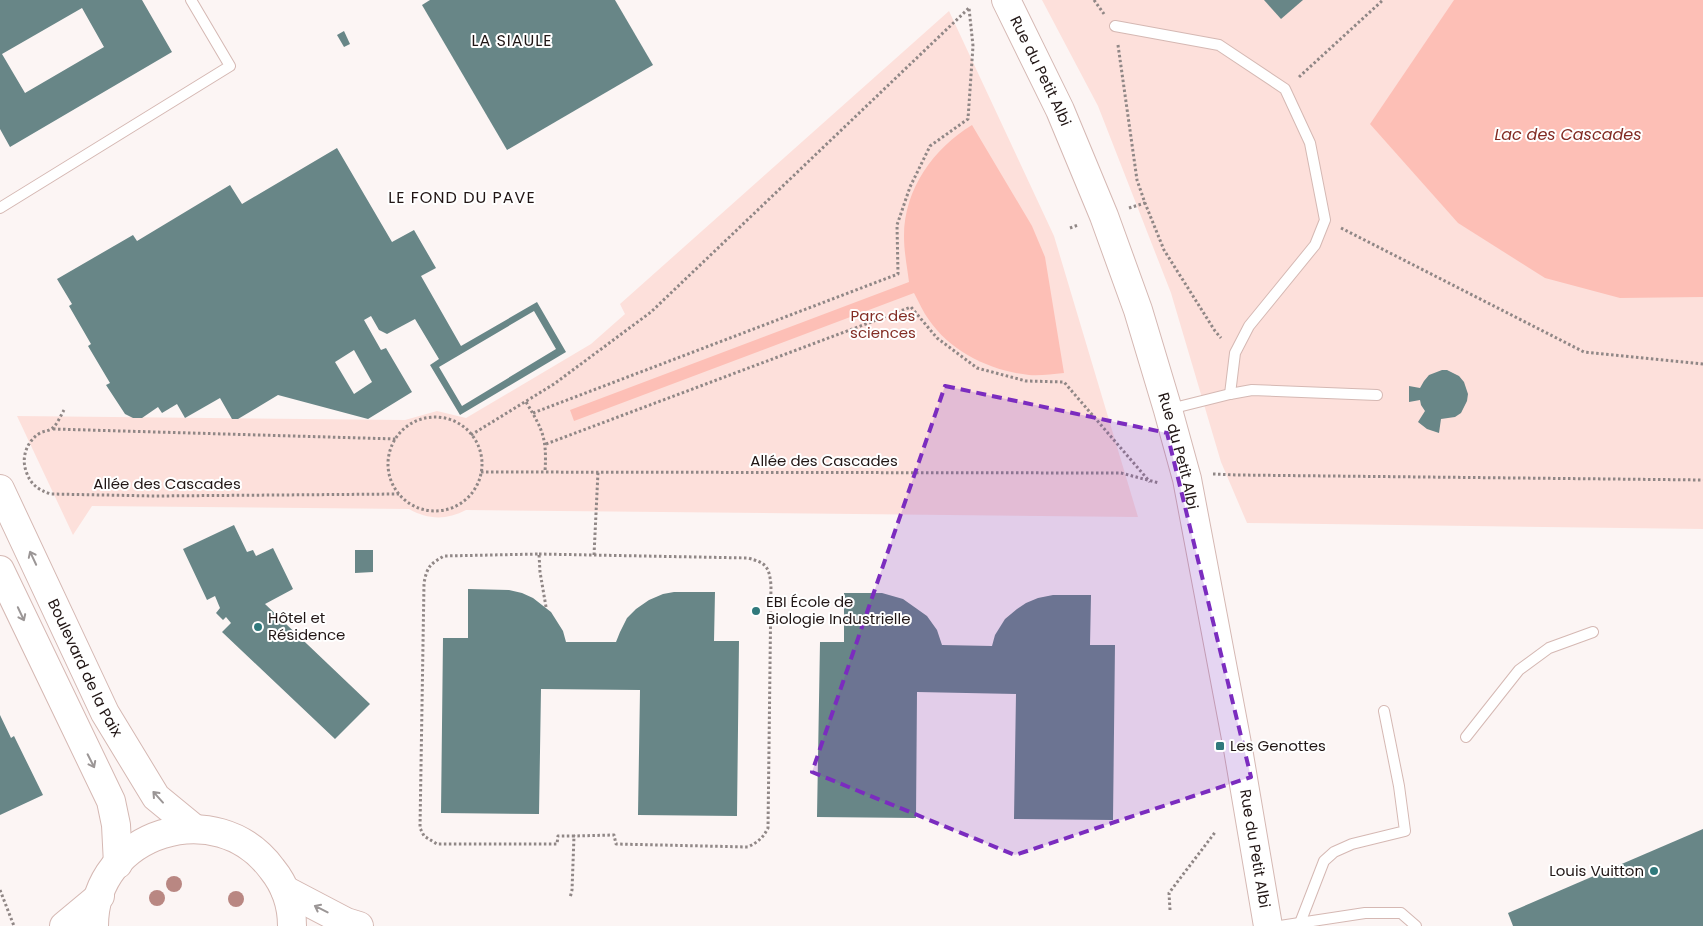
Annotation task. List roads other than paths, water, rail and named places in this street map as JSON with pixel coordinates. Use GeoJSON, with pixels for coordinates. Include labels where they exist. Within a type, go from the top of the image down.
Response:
{"type":"FeatureCollection","features":[{"type":"Feature","properties":{"kind":"street","name":"Rue du Petit Albi"},"geometry":{"type":"LineString","coordinates":[[1006,0],[1060,110],[1104,216],[1138,310],[1168,410],[1189,488],[1238,749],[1268,926]]}},
{"type":"Feature","properties":{"kind":"street","name":"Boulevard de la Paix"},"geometry":{"type":"LineString","coordinates":[[0,489],[106,713],[156,797],[195,829]]}},
{"type":"Feature","properties":{"kind":"street"},"geometry":{"type":"LineString","coordinates":[[0,570],[110,801],[116,825],[118,864]]}},
{"type":"Feature","properties":{"kind":"street"},"geometry":{"type":"LineString","coordinates":[[94,926],[96,908],[108,878],[127,854],[147,840],[170,832],[195,829],[224,834],[250,847],[271,866],[285,890],[290,905],[292,926]]}},
{"type":"Feature","properties":{"kind":"street"},"geometry":{"type":"LineString","coordinates":[[285,890],[346,922],[359,926]]}},
{"type":"Feature","properties":{"kind":"street"},"geometry":{"type":"LineString","coordinates":[[64,926],[100,896]]}},
{"type":"Feature","properties":{"kind":"lane"},"geometry":{"type":"LineString","coordinates":[[0,208],[230,66],[191,0]]}},
{"type":"Feature","properties":{"kind":"lane"},"geometry":{"type":"LineString","coordinates":[[1115,26],[1219,45],[1285,89],[1310,143],[1325,220],[1315,245],[1249,326],[1236,353],[1230,394]]}},
{"type":"Feature","properties":{"kind":"lane"},"geometry":{"type":"LineString","coordinates":[[1168,410],[1252,390],[1377,395]]}},
{"type":"Feature","properties":{"kind":"lane"},"geometry":{"type":"LineString","coordinates":[[1466,737],[1519,670],[1549,648],[1593,632]]}},
{"type":"Feature","properties":{"kind":"lane"},"geometry":{"type":"LineString","coordinates":[[1300,923],[1324,861],[1334,852],[1352,844],[1405,830],[1399,786],[1384,711]]}},
{"type":"Feature","properties":{"kind":"lane"},"geometry":{"type":"LineString","coordinates":[[1280,926],[1365,913],[1401,913],[1416,926]]}},
{"type":"Feature","properties":{"kind":"water","name":"Lac des Cascades"},"geometry":{"type":"Polygon","coordinates":[[[1454,0],[1703,0],[1703,297],[1620,298],[1545,278],[1458,223],[1370,124],[1454,0]]]}},
{"type":"Feature","properties":{"kind":"water"},"geometry":{"type":"Polygon","coordinates":[[[972,125],[1032,226],[1045,257],[1064,373],[1033,375],[1015,373],[973,358],[949,342],[938,331],[927,317],[914,293],[574,421],[570,410],[909,282],[905,253],[905,219],[915,186],[945,145],[972,125]]]}},
{"type":"Feature","properties":{"kind":"place","name":"EBI École de Biologie Industrielle"},"geometry":{"type":"Point","coordinates":[756,611]}},
{"type":"Feature","properties":{"kind":"place","name":"Hôtel et Résidence"},"geometry":{"type":"Point","coordinates":[258,627]}},
{"type":"Feature","properties":{"kind":"place","name":"Les Genottes"},"geometry":{"type":"Point","coordinates":[1220,746]}},
{"type":"Feature","properties":{"kind":"place","name":"Louis Vuitton"},"geometry":{"type":"Point","coordinates":[1654,871]}},
{"type":"Feature","properties":{"kind":"district","name":"LA SIAULE"},"geometry":{"type":"Point","coordinates":[512,40]}},
{"type":"Feature","properties":{"kind":"district","name":"LE FOND DU PAVE"},"geometry":{"type":"Point","coordinates":[462,197]}},
{"type":"Feature","properties":{"kind":"park label","name":"Parc des sciences"},"geometry":{"type":"Point","coordinates":[883,324]}}]}
